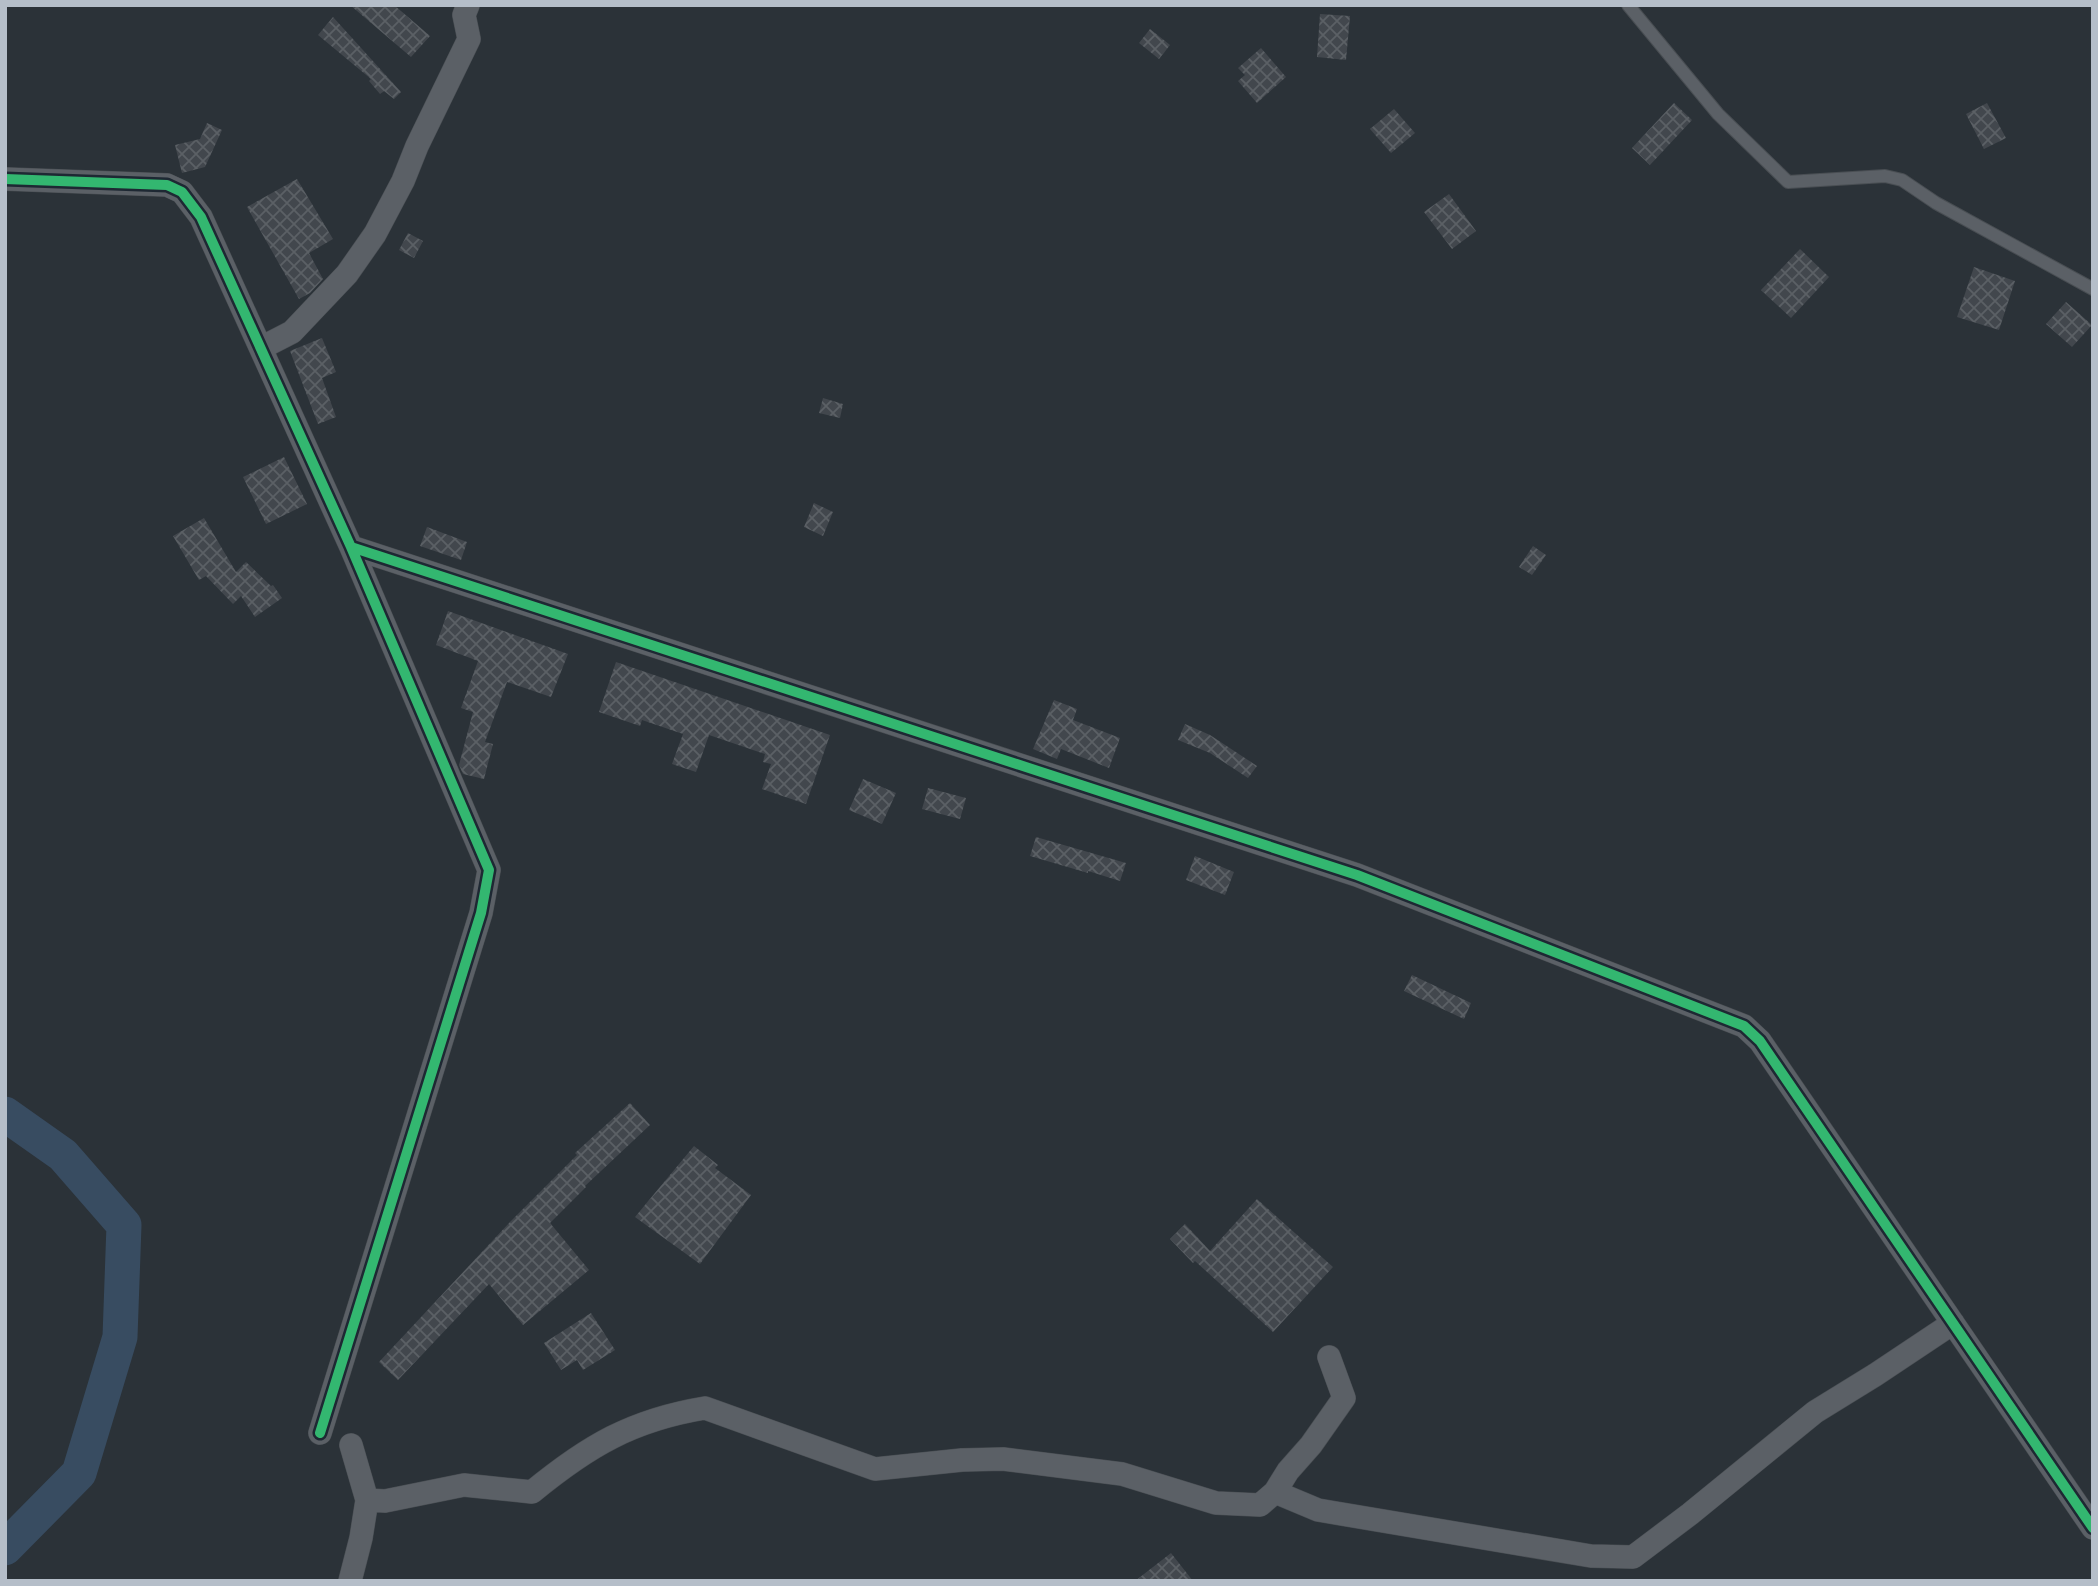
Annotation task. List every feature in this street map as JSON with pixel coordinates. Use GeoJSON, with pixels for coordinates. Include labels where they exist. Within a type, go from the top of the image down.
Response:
{"type":"FeatureCollection","features":[{"type":"Feature","properties":{"kind":"street"},"geometry":{"type":"LineString","coordinates":[[261,348],[292,332],[347,274],[375,234],[403,181],[469,39],[464,15],[468,5]]}},
{"type":"Feature","properties":{"kind":"street"},"geometry":{"type":"LineString","coordinates":[[5,178],[167,185],[182,192],[201,217],[351,547],[488,870],[481,913],[320,1433]]}},
{"type":"Feature","properties":{"kind":"street"},"geometry":{"type":"LineString","coordinates":[[351,547],[1357,875],[1744,1026],[1760,1041],[2093,1528]]}},
{"type":"Feature","properties":{"kind":"street"},"geometry":{"type":"LineString","coordinates":[[1275,1492],[1318,1510],[1591,1556],[1633,1557],[1815,1412],[1953,1323]]}},
{"type":"Feature","properties":{"kind":"street"},"geometry":{"type":"LineString","coordinates":[[367,1500],[386,1501],[464,1485],[532,1492],[562,1467],[613,1435],[676,1413],[705,1408],[875,1469],[1003,1459],[1122,1474],[1216,1503],[1260,1505],[1275,1492],[1344,1398],[1329,1357]]}},
{"type":"Feature","properties":{"kind":"street"},"geometry":{"type":"LineString","coordinates":[[350,1581],[367,1500],[351,1445]]}},
{"type":"Feature","properties":{"kind":"lane"},"geometry":{"type":"LineString","coordinates":[[1628,5],[1718,114],[1788,182],[1885,176],[1902,180],[1936,203],[2093,289]]}},
{"type":"Feature","properties":{"kind":"building"},"geometry":{"type":"Polygon","coordinates":[[[350,5],[394,5],[430,36],[411,57],[350,5]]]}},
{"type":"Feature","properties":{"kind":"building"},"geometry":{"type":"Polygon","coordinates":[[[1320,14],[1350,16],[1346,60],[1317,57],[1320,14]]]}},
{"type":"Feature","properties":{"kind":"building"},"geometry":{"type":"Polygon","coordinates":[[[333,17],[401,92],[394,99],[384,91],[380,94],[369,81],[371,79],[318,35],[333,17]]]}},
{"type":"Feature","properties":{"kind":"building"},"geometry":{"type":"Polygon","coordinates":[[[1150,29],[1170,45],[1159,59],[1139,43],[1150,29]]]}},
{"type":"Feature","properties":{"kind":"building"},"geometry":{"type":"Polygon","coordinates":[[[1261,48],[1286,77],[1257,103],[1238,81],[1245,75],[1238,68],[1261,48]]]}},
{"type":"Feature","properties":{"kind":"building"},"geometry":{"type":"Polygon","coordinates":[[[1674,103],[1692,120],[1650,165],[1632,148],[1674,103]]]}},
{"type":"Feature","properties":{"kind":"building"},"geometry":{"type":"Polygon","coordinates":[[[1987,103],[2006,138],[1984,149],[1966,114],[1987,103]]]}},
{"type":"Feature","properties":{"kind":"building"},"geometry":{"type":"Polygon","coordinates":[[[1394,109],[1415,133],[1391,153],[1370,129],[1394,109]]]}},
{"type":"Feature","properties":{"kind":"building"},"geometry":{"type":"Polygon","coordinates":[[[207,123],[222,130],[205,167],[182,173],[175,145],[200,139],[207,123]]]}},
{"type":"Feature","properties":{"kind":"building"},"geometry":{"type":"Polygon","coordinates":[[[297,179],[333,239],[309,253],[323,279],[310,293],[299,299],[247,207],[297,179]]]}},
{"type":"Feature","properties":{"kind":"building"},"geometry":{"type":"Polygon","coordinates":[[[1449,194],[1476,231],[1452,249],[1424,212],[1449,194]]]}},
{"type":"Feature","properties":{"kind":"building"},"geometry":{"type":"Polygon","coordinates":[[[408,233],[423,241],[414,258],[399,250],[408,233]]]}},
{"type":"Feature","properties":{"kind":"building"},"geometry":{"type":"Polygon","coordinates":[[[1800,249],[1829,277],[1791,318],[1761,290],[1800,249]]]}},
{"type":"Feature","properties":{"kind":"building"},"geometry":{"type":"Polygon","coordinates":[[[1974,267],[2015,281],[1999,330],[1957,317],[1974,267]]]}},
{"type":"Feature","properties":{"kind":"building"},"geometry":{"type":"Polygon","coordinates":[[[2066,302],[2092,325],[2072,347],[2046,324],[2066,302]]]}},
{"type":"Feature","properties":{"kind":"building"},"geometry":{"type":"Polygon","coordinates":[[[322,338],[336,372],[322,378],[336,417],[318,424],[290,351],[322,338]]]}},
{"type":"Feature","properties":{"kind":"building"},"geometry":{"type":"Polygon","coordinates":[[[823,398],[843,404],[840,418],[819,413],[823,398]]]}},
{"type":"Feature","properties":{"kind":"building"},"geometry":{"type":"Polygon","coordinates":[[[284,457],[307,504],[266,524],[243,477],[284,457]]]}},
{"type":"Feature","properties":{"kind":"building"},"geometry":{"type":"Polygon","coordinates":[[[814,503],[833,512],[823,536],[804,527],[814,503]]]}},
{"type":"Feature","properties":{"kind":"building"},"geometry":{"type":"Polygon","coordinates":[[[204,518],[236,572],[246,562],[273,585],[282,598],[255,617],[241,596],[233,604],[206,576],[199,580],[173,536],[204,518]]]}},
{"type":"Feature","properties":{"kind":"building"},"geometry":{"type":"Polygon","coordinates":[[[427,527],[467,542],[461,560],[420,546],[427,527]]]}},
{"type":"Feature","properties":{"kind":"building"},"geometry":{"type":"Polygon","coordinates":[[[1533,546],[1546,555],[1532,575],[1519,567],[1533,546]]]}},
{"type":"Feature","properties":{"kind":"building"},"geometry":{"type":"Polygon","coordinates":[[[448,611],[568,654],[551,697],[507,682],[485,742],[493,744],[484,779],[463,774],[459,765],[473,712],[461,708],[478,661],[436,645],[448,611]]]}},
{"type":"Feature","properties":{"kind":"building"},"geometry":{"type":"Polygon","coordinates":[[[616,662],[830,735],[806,804],[762,789],[771,764],[763,762],[765,754],[709,735],[696,772],[672,764],[683,734],[642,720],[640,726],[599,712],[616,662]]]}},
{"type":"Feature","properties":{"kind":"building"},"geometry":{"type":"Polygon","coordinates":[[[1054,700],[1077,709],[1073,720],[1120,738],[1109,768],[1061,749],[1057,759],[1033,749],[1054,700]]]}},
{"type":"Feature","properties":{"kind":"building"},"geometry":{"type":"Polygon","coordinates":[[[1185,724],[1210,735],[1257,766],[1248,778],[1210,753],[1178,740],[1185,724]]]}},
{"type":"Feature","properties":{"kind":"building"},"geometry":{"type":"Polygon","coordinates":[[[863,779],[896,793],[882,824],[849,810],[863,779]]]}},
{"type":"Feature","properties":{"kind":"building"},"geometry":{"type":"Polygon","coordinates":[[[928,788],[966,798],[960,819],[922,809],[928,788]]]}},
{"type":"Feature","properties":{"kind":"building"},"geometry":{"type":"Polygon","coordinates":[[[1036,837],[1126,863],[1120,881],[1030,856],[1036,837]]]}},
{"type":"Feature","properties":{"kind":"building"},"geometry":{"type":"Polygon","coordinates":[[[1195,856],[1234,872],[1225,895],[1186,880],[1195,856]]]}},
{"type":"Feature","properties":{"kind":"building"},"geometry":{"type":"Polygon","coordinates":[[[1412,975],[1471,1003],[1464,1019],[1404,991],[1412,975]]]}},
{"type":"Feature","properties":{"kind":"building"},"geometry":{"type":"Polygon","coordinates":[[[630,1103],[650,1125],[550,1223],[589,1270],[523,1325],[489,1284],[398,1380],[379,1362],[510,1222],[577,1155],[575,1153],[630,1103]]]}},
{"type":"Feature","properties":{"kind":"building"},"geometry":{"type":"Polygon","coordinates":[[[694,1146],[718,1165],[715,1168],[751,1195],[700,1264],[635,1217],[694,1146]]]}},
{"type":"Feature","properties":{"kind":"building"},"geometry":{"type":"Polygon","coordinates":[[[1257,1199],[1333,1267],[1273,1332],[1195,1261],[1193,1263],[1170,1239],[1185,1224],[1210,1251],[1257,1199]]]}},
{"type":"Feature","properties":{"kind":"building"},"geometry":{"type":"Polygon","coordinates":[[[591,1313],[615,1350],[583,1370],[577,1360],[561,1370],[544,1343],[591,1313]]]}},
{"type":"Feature","properties":{"kind":"building"},"geometry":{"type":"Polygon","coordinates":[[[1171,1553],[1193,1581],[1135,1581],[1171,1553]]]}},
{"type":"Feature","properties":{"kind":"waterway"},"geometry":{"type":"LineString","coordinates":[[5,1114],[63,1155],[124,1225],[120,1337],[79,1473],[5,1548]]}},
{"type":"Feature","properties":{"kind":"cycle path"},"geometry":{"type":"LineString","coordinates":[[5,179],[167,185],[182,192],[201,217],[351,547],[489,870],[481,913],[320,1433]]}},
{"type":"Feature","properties":{"kind":"cycle path"},"geometry":{"type":"LineString","coordinates":[[351,547],[1357,875],[1744,1026],[1760,1041],[2093,1528]]}}]}
